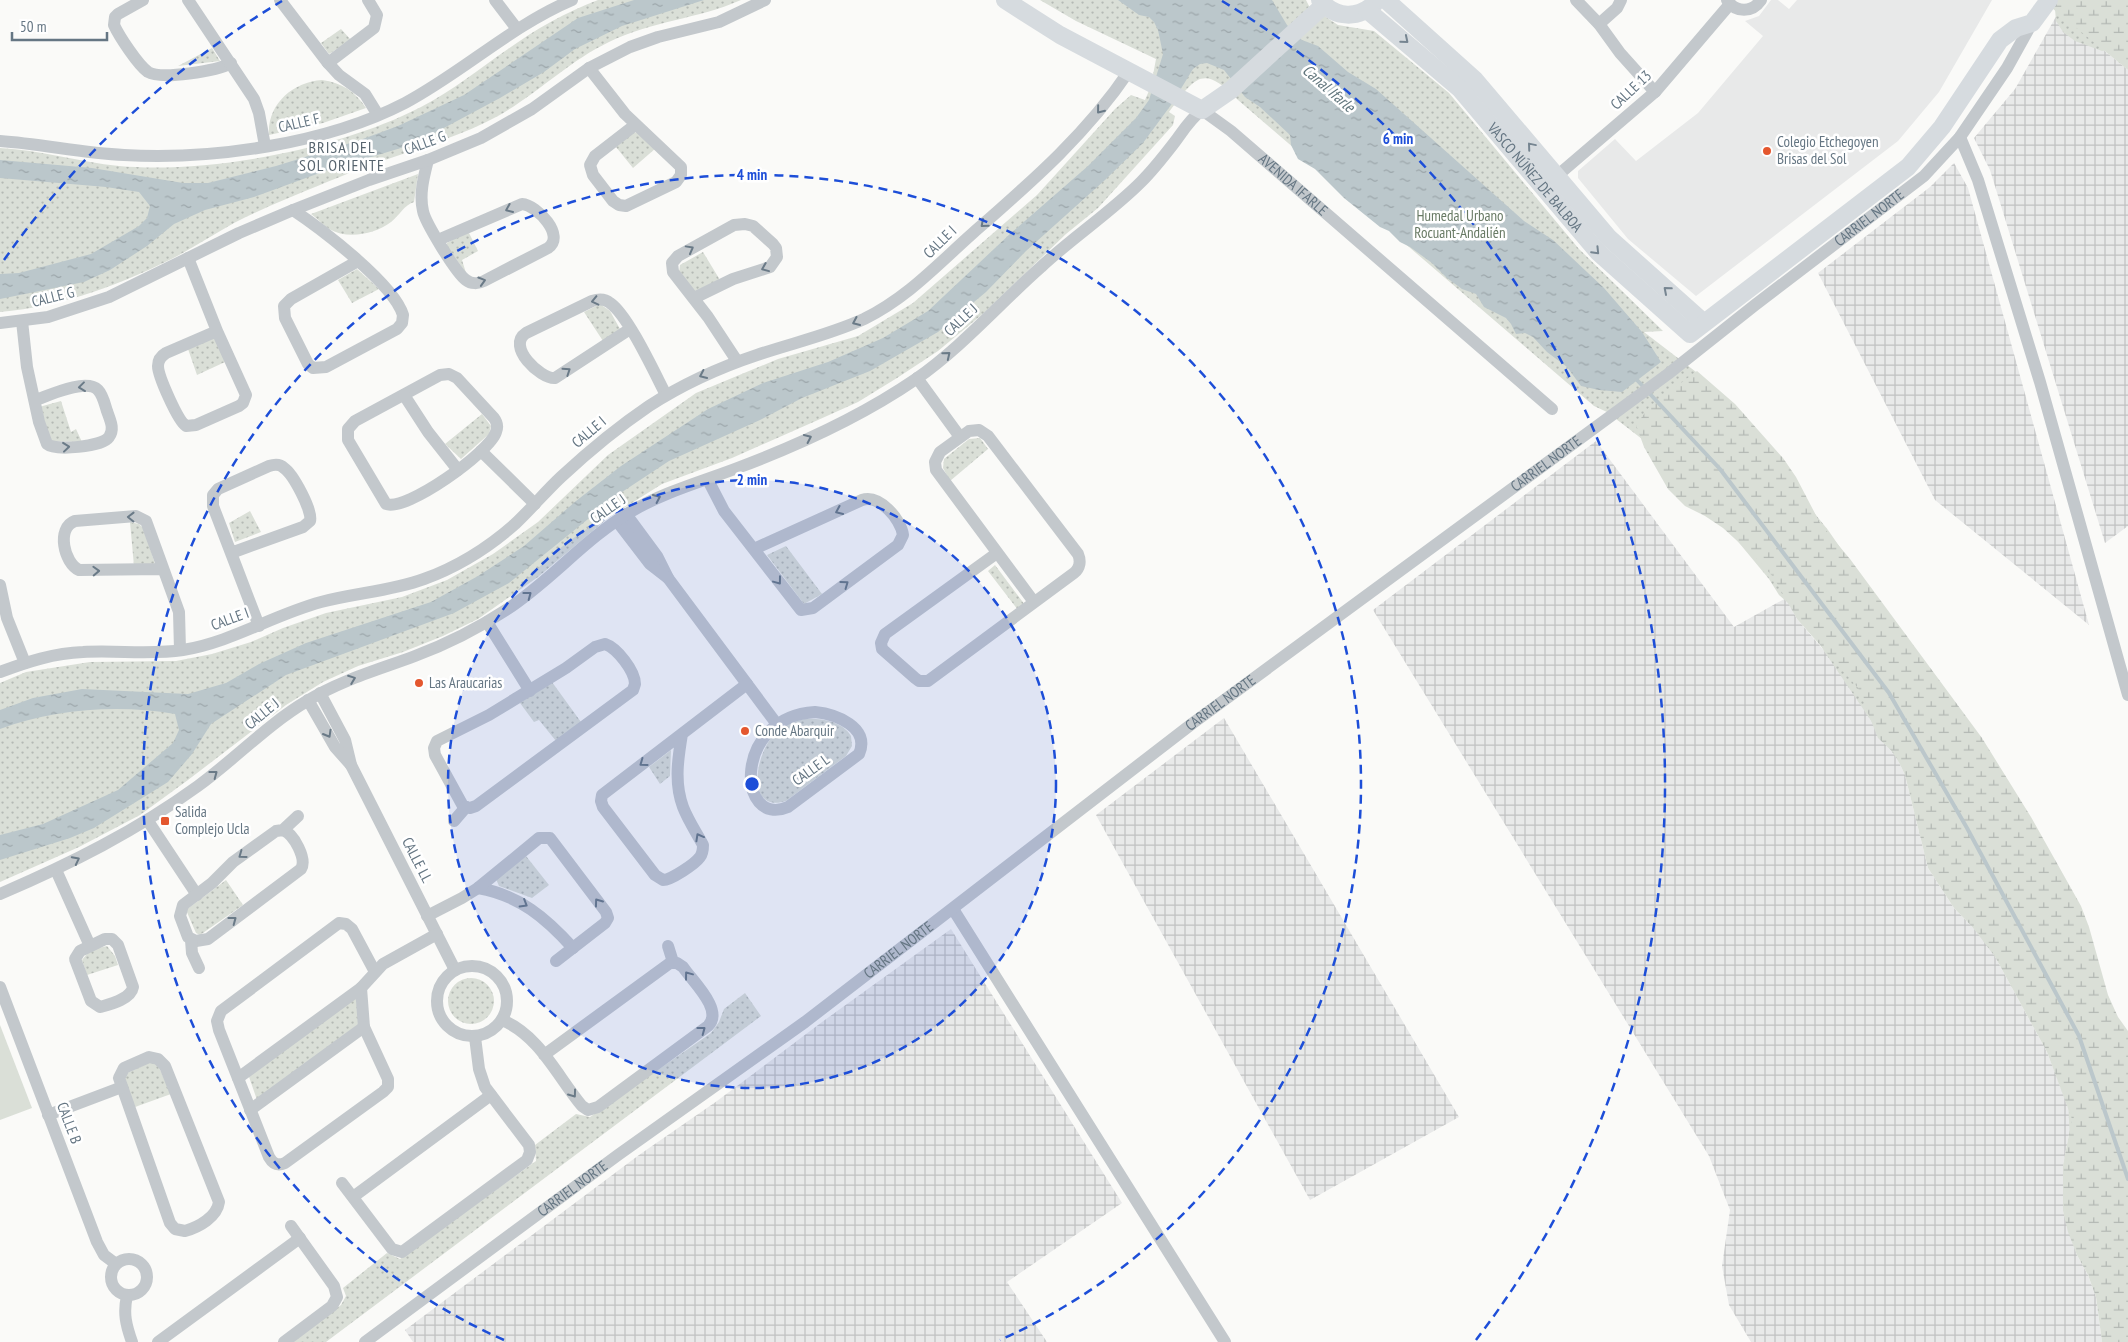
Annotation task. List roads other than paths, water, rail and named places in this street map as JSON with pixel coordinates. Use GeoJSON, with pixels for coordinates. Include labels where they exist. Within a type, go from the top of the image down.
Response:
{"type":"FeatureCollection","features":[{"type":"Feature","properties":{"kind":"street"},"geometry":{"type":"LineString","coordinates":[[143,0],[118,14],[114,25],[146,70],[160,75],[217,70],[231,63]]}},
{"type":"Feature","properties":{"kind":"street"},"geometry":{"type":"LineString","coordinates":[[188,0],[231,63],[257,107],[265,146]]}},
{"type":"Feature","properties":{"kind":"street"},"geometry":{"type":"LineString","coordinates":[[280,0],[328,63],[339,75],[365,94],[378,115]]}},
{"type":"Feature","properties":{"kind":"street"},"geometry":{"type":"LineString","coordinates":[[328,63],[374,28],[377,16],[368,0]]}},
{"type":"Feature","properties":{"kind":"street"},"geometry":{"type":"LineString","coordinates":[[496,0],[517,30]]}},
{"type":"Feature","properties":{"kind":"street","name":"CALLE F"},"geometry":{"type":"LineString","coordinates":[[0,140],[98,153],[182,156],[265,146],[329,132],[378,115],[404,103],[442,81],[541,15],[572,0]]}},
{"type":"Feature","properties":{"kind":"street","name":"CALLE G"},"geometry":{"type":"LineString","coordinates":[[0,323],[48,317],[102,300],[293,210],[456,149],[503,126],[532,109],[589,68],[640,43],[719,22],[766,0]]}},
{"type":"Feature","properties":{"kind":"street","name":"AVENIDA IFARLE"},"geometry":{"type":"LineString","coordinates":[[1005,0],[1048,28],[1202,110],[1231,131],[1552,409]]}},
{"type":"Feature","properties":{"kind":"street","name":"VASCO NÚÑEZ DE BALBOA"},"geometry":{"type":"LineString","coordinates":[[1386,0],[1475,80],[1604,259],[1704,345]]}},
{"type":"Feature","properties":{"kind":"street"},"geometry":{"type":"LineString","coordinates":[[1576,0],[1599,24],[1612,44],[1655,92]]}},
{"type":"Feature","properties":{"kind":"street"},"geometry":{"type":"LineString","coordinates":[[1599,24],[1617,8],[1621,0]]}},
{"type":"Feature","properties":{"kind":"street","name":"CALLE 13"},"geometry":{"type":"LineString","coordinates":[[1550,182],[1655,92],[1728,2],[1739,10],[1745,10],[1756,6],[1761,0]]}},
{"type":"Feature","properties":{"kind":"street","name":"CARRIEL NORTE"},"geometry":{"type":"LineString","coordinates":[[365,1342],[618,1155],[805,1022],[1193,723],[1668,374],[1924,176],[1960,137],[2007,68],[2032,23],[2049,0]]}},
{"type":"Feature","properties":{"kind":"street"},"geometry":{"type":"LineString","coordinates":[[1202,110],[1231,90],[1298,29],[1322,2],[1333,12],[1344,15],[1356,15],[1372,5]]}},
{"type":"Feature","properties":{"kind":"street","name":"VASCO NÚÑEZ DE BALBOA"},"geometry":{"type":"LineString","coordinates":[[1372,5],[1460,89],[1550,182],[1620,249],[1703,322]]}},
{"type":"Feature","properties":{"kind":"street","name":"CARRIEL NORTE"},"geometry":{"type":"LineString","coordinates":[[1690,334],[1703,322],[1908,167],[1931,143],[2000,40],[2016,28],[2032,23]]}},
{"type":"Feature","properties":{"kind":"street"},"geometry":{"type":"LineString","coordinates":[[589,68],[615,103],[679,164],[682,171],[676,182],[633,205],[622,206],[613,200],[593,175],[590,165],[595,156],[635,124]]}},
{"type":"Feature","properties":{"kind":"street","name":"CALLE I"},"geometry":{"type":"LineString","coordinates":[[0,672],[50,656],[83,652],[142,653],[180,650],[219,642],[320,602],[409,584],[442,572],[488,545],[514,524],[597,446],[666,395],[700,376],[738,361],[844,328],[903,296],[933,272],[1054,161],[1136,75]]}},
{"type":"Feature","properties":{"kind":"street","name":"CALLE J"},"geometry":{"type":"LineString","coordinates":[[0,894],[56,870],[148,820],[199,785],[308,700],[320,693],[354,678],[435,648],[487,622],[535,590],[621,518],[664,495],[708,480],[810,437],[862,411],[917,378],[972,332],[1052,256],[1127,195],[1153,168],[1194,116],[1202,110]]}},
{"type":"Feature","properties":{"kind":"street"},"geometry":{"type":"LineString","coordinates":[[1960,137],[1978,180],[2040,382],[2128,695]]}},
{"type":"Feature","properties":{"kind":"street"},"geometry":{"type":"LineString","coordinates":[[428,160],[422,189],[423,210],[426,221],[438,240],[464,278],[476,283],[548,248],[554,244],[555,236],[552,229],[537,211],[531,206],[522,204],[438,240]]}},
{"type":"Feature","properties":{"kind":"street"},"geometry":{"type":"LineString","coordinates":[[293,210],[323,232],[358,262],[379,282],[404,315],[402,323],[397,328],[326,367],[314,368],[308,364],[285,318],[284,306],[291,299],[358,262]]}},
{"type":"Feature","properties":{"kind":"street"},"geometry":{"type":"LineString","coordinates":[[694,298],[733,279],[770,267],[777,257],[776,248],[752,226],[740,224],[673,260],[672,269],[738,361]]}},
{"type":"Feature","properties":{"kind":"street"},"geometry":{"type":"LineString","coordinates":[[188,258],[217,331],[245,390],[246,399],[239,406],[196,426],[186,426],[179,419],[158,369],[160,360],[166,353],[217,331]]}},
{"type":"Feature","properties":{"kind":"street"},"geometry":{"type":"LineString","coordinates":[[630,329],[555,378],[548,378],[541,374],[521,352],[518,345],[520,338],[526,333],[599,299],[612,304],[630,329],[666,395]]}},
{"type":"Feature","properties":{"kind":"street"},"geometry":{"type":"LineString","coordinates":[[22,321],[27,368],[42,432],[49,446],[57,448],[100,444],[110,436],[111,424],[101,395],[93,386],[82,385],[36,400]]}},
{"type":"Feature","properties":{"kind":"street"},"geometry":{"type":"LineString","coordinates":[[449,374],[454,376],[494,418],[497,424],[496,434],[481,451],[458,470],[423,493],[397,506],[390,506],[383,502],[348,440],[347,432],[352,423],[440,375],[449,374]]}},
{"type":"Feature","properties":{"kind":"street"},"geometry":{"type":"LineString","coordinates":[[917,378],[960,437]]}},
{"type":"Feature","properties":{"kind":"street"},"geometry":{"type":"LineString","coordinates":[[404,395],[428,432],[458,470]]}},
{"type":"Feature","properties":{"kind":"street"},"geometry":{"type":"LineString","coordinates":[[997,553],[886,634],[881,640],[882,649],[915,678],[924,682],[928,681],[1077,571],[1080,565],[1079,558],[986,433],[972,430],[960,437],[936,457],[936,470],[1034,602]]}},
{"type":"Feature","properties":{"kind":"street"},"geometry":{"type":"LineString","coordinates":[[481,451],[535,504]]}},
{"type":"Feature","properties":{"kind":"street"},"geometry":{"type":"LineString","coordinates":[[231,554],[303,527],[310,521],[310,511],[290,474],[283,467],[274,464],[269,466],[218,489],[213,495],[213,506],[231,554],[259,626]]}},
{"type":"Feature","properties":{"kind":"street"},"geometry":{"type":"LineString","coordinates":[[708,480],[721,507],[798,608],[809,610],[898,545],[902,539],[902,530],[880,501],[866,499],[754,549]]}},
{"type":"Feature","properties":{"kind":"street"},"geometry":{"type":"LineString","coordinates":[[162,568],[79,570],[68,558],[64,536],[65,530],[69,524],[75,521],[139,517],[148,525],[179,612],[180,650]]}},
{"type":"Feature","properties":{"kind":"street"},"geometry":{"type":"LineString","coordinates":[[621,518],[650,564],[668,578],[776,723]]}},
{"type":"Feature","properties":{"kind":"street"},"geometry":{"type":"LineString","coordinates":[[0,588],[12,632],[24,663]]}},
{"type":"Feature","properties":{"kind":"street"},"geometry":{"type":"LineString","coordinates":[[487,622],[530,691]]}},
{"type":"Feature","properties":{"kind":"street"},"geometry":{"type":"LineString","coordinates":[[454,821],[466,807],[476,806],[630,693],[634,688],[633,674],[612,648],[601,644],[595,647],[530,691],[489,715],[440,739],[435,744],[435,755],[459,801],[466,807]]}},
{"type":"Feature","properties":{"kind":"street"},"geometry":{"type":"LineString","coordinates":[[682,734],[678,774],[680,797],[687,817],[703,845],[703,850],[698,858],[671,878],[663,880],[657,878],[609,815],[602,804],[601,798],[606,790],[747,684]]}},
{"type":"Feature","properties":{"kind":"street","name":"CALLE LL"},"geometry":{"type":"LineString","coordinates":[[320,693],[345,740],[351,765],[455,970]]}},
{"type":"Feature","properties":{"kind":"street","name":"CALLE LL"},"geometry":{"type":"LineString","coordinates":[[308,700],[335,747],[351,765]]}},
{"type":"Feature","properties":{"kind":"street","name":"CALLE L"},"geometry":{"type":"LineString","coordinates":[[805,712],[835,716],[855,729],[860,739],[860,750],[852,761],[788,807],[770,810],[757,799],[752,788],[750,775],[757,749],[768,731],[776,723],[795,714],[805,712]]}},
{"type":"Feature","properties":{"kind":"street"},"geometry":{"type":"LineString","coordinates":[[199,968],[180,912],[183,905],[241,856],[276,831],[283,830],[298,816]]}},
{"type":"Feature","properties":{"kind":"street"},"geometry":{"type":"LineString","coordinates":[[148,820],[197,895]]}},
{"type":"Feature","properties":{"kind":"street"},"geometry":{"type":"LineString","coordinates":[[191,940],[202,941],[208,939],[300,869],[303,864],[302,858],[291,835],[283,830]]}},
{"type":"Feature","properties":{"kind":"street"},"geometry":{"type":"LineString","coordinates":[[427,916],[478,888],[539,838],[547,837],[552,840],[607,915],[604,923],[556,961]]}},
{"type":"Feature","properties":{"kind":"street"},"geometry":{"type":"LineString","coordinates":[[56,870],[90,946]]}},
{"type":"Feature","properties":{"kind":"street"},"geometry":{"type":"LineString","coordinates":[[478,888],[502,893],[526,905],[546,920],[573,948]]}},
{"type":"Feature","properties":{"kind":"street"},"geometry":{"type":"LineString","coordinates":[[953,909],[1225,1342]]}},
{"type":"Feature","properties":{"kind":"street"},"geometry":{"type":"LineString","coordinates":[[361,988],[364,1026],[388,1078],[388,1087],[281,1165],[273,1163],[269,1158],[218,1025],[218,1016],[225,1007],[339,923],[346,924],[352,929],[375,972]]}},
{"type":"Feature","properties":{"kind":"street"},"geometry":{"type":"LineString","coordinates":[[238,1078],[361,988],[375,972],[393,958],[437,934]]}},
{"type":"Feature","properties":{"kind":"street"},"geometry":{"type":"LineString","coordinates":[[105,939],[116,941],[132,983],[130,994],[104,1006],[93,1004],[75,958],[78,952],[90,946],[105,939]]}},
{"type":"Feature","properties":{"kind":"street"},"geometry":{"type":"LineString","coordinates":[[502,1020],[526,1034],[582,1106],[588,1110],[598,1107],[711,1024],[714,1016],[710,1005],[683,968],[674,962],[668,946]]}},
{"type":"Feature","properties":{"kind":"street"},"geometry":{"type":"LineString","coordinates":[[544,1055],[666,964],[674,962]]}},
{"type":"Feature","properties":{"kind":"street"},"geometry":{"type":"LineString","coordinates":[[476,966],[490,970],[500,980],[506,993],[505,1014],[502,1020],[487,1033],[474,1036],[461,1035],[449,1028],[438,1011],[438,991],[444,979],[462,967],[476,966]]}},
{"type":"Feature","properties":{"kind":"street","name":"CALLE B"},"geometry":{"type":"LineString","coordinates":[[0,987],[97,1242],[104,1255],[116,1264]]}},
{"type":"Feature","properties":{"kind":"street"},"geometry":{"type":"LineString","coordinates":[[250,1110],[364,1026]]}},
{"type":"Feature","properties":{"kind":"street"},"geometry":{"type":"LineString","coordinates":[[342,1183],[392,1249],[398,1252],[407,1250],[525,1162],[529,1156],[530,1149],[527,1142],[485,1087],[479,1069],[474,1036]]}},
{"type":"Feature","properties":{"kind":"street"},"geometry":{"type":"LineString","coordinates":[[154,1057],[158,1058],[165,1066],[219,1202],[216,1212],[189,1230],[178,1231],[170,1222],[122,1087],[120,1074],[128,1066],[154,1057]]}},
{"type":"Feature","properties":{"kind":"street"},"geometry":{"type":"LineString","coordinates":[[48,1115],[122,1087]]}},
{"type":"Feature","properties":{"kind":"street"},"geometry":{"type":"LineString","coordinates":[[353,1197],[491,1095]]}},
{"type":"Feature","properties":{"kind":"street"},"geometry":{"type":"LineString","coordinates":[[284,1342],[332,1306],[337,1297],[336,1289],[291,1226]]}},
{"type":"Feature","properties":{"kind":"street"},"geometry":{"type":"LineString","coordinates":[[158,1342],[300,1238]]}},
{"type":"Feature","properties":{"kind":"street"},"geometry":{"type":"LineString","coordinates":[[127,1259],[133,1259],[143,1266],[146,1271],[146,1283],[139,1293],[127,1296],[116,1291],[110,1275],[116,1264],[127,1259]]}},
{"type":"Feature","properties":{"kind":"street"},"geometry":{"type":"LineString","coordinates":[[127,1296],[125,1321],[132,1342]]}},
{"type":"Feature","properties":{"kind":"water"},"geometry":{"type":"Polygon","coordinates":[[[634,0],[704,0],[622,26],[575,49],[544,72],[500,98],[414,144],[325,171],[254,197],[205,210],[174,224],[147,246],[110,270],[84,282],[0,299],[0,274],[19,273],[91,254],[139,226],[147,218],[150,206],[139,192],[106,187],[0,178],[0,160],[92,168],[183,183],[208,183],[276,166],[398,126],[464,95],[578,18],[634,0]]]}},
{"type":"Feature","properties":{"kind":"water","name":"Canal Ifarle"},"geometry":{"type":"Polygon","coordinates":[[[1118,0],[1272,0],[1287,25],[1302,40],[1318,46],[1348,72],[1376,89],[1524,221],[1553,240],[1604,288],[1642,332],[1661,362],[1622,392],[1581,386],[1567,367],[1547,352],[1533,337],[1525,333],[1516,334],[1506,318],[1484,307],[1476,294],[1462,289],[1447,278],[1432,263],[1400,242],[1389,231],[1380,227],[1344,198],[1315,169],[1298,159],[1291,145],[1290,135],[1260,107],[1245,97],[1224,70],[1207,63],[1200,64],[1193,69],[1171,105],[1143,143],[1026,251],[986,292],[938,332],[870,371],[802,398],[760,420],[669,461],[619,494],[509,583],[454,613],[286,675],[211,724],[192,754],[168,782],[94,828],[70,838],[0,860],[0,835],[43,824],[118,790],[173,743],[179,730],[175,714],[131,709],[86,710],[64,713],[21,722],[0,729],[0,710],[33,698],[82,689],[188,694],[226,683],[259,664],[306,643],[431,602],[478,576],[524,546],[576,501],[621,466],[708,409],[763,383],[828,362],[883,338],[928,311],[1011,233],[1088,166],[1136,118],[1149,100],[1163,54],[1158,30],[1149,17],[1139,15],[1118,0]]]}},
{"type":"Feature","properties":{"kind":"waterway"},"geometry":{"type":"LineString","coordinates":[[1637,380],[1720,469],[1889,693],[1967,828],[2079,1036],[2128,1179]]}},
{"type":"Feature","properties":{"kind":"place","name":"Colegio Etchegoyen Brisas del Sol"},"geometry":{"type":"Point","coordinates":[1767,151]}},
{"type":"Feature","properties":{"kind":"place","name":"Las Araucarias"},"geometry":{"type":"Point","coordinates":[419,683]}},
{"type":"Feature","properties":{"kind":"place","name":"Conde Abarquir"},"geometry":{"type":"Point","coordinates":[745,731]}},
{"type":"Feature","properties":{"kind":"place","name":"Salida Complejo Ucla"},"geometry":{"type":"Point","coordinates":[165,821]}},
{"type":"Feature","properties":{"kind":"district","name":"BRISA DEL SOL ORIENTE"},"geometry":{"type":"Point","coordinates":[342,156]}},
{"type":"Feature","properties":{"kind":"park label","name":"Humedal Urbano Rocuant-Andalién"},"geometry":{"type":"Point","coordinates":[1460,224]}}]}
